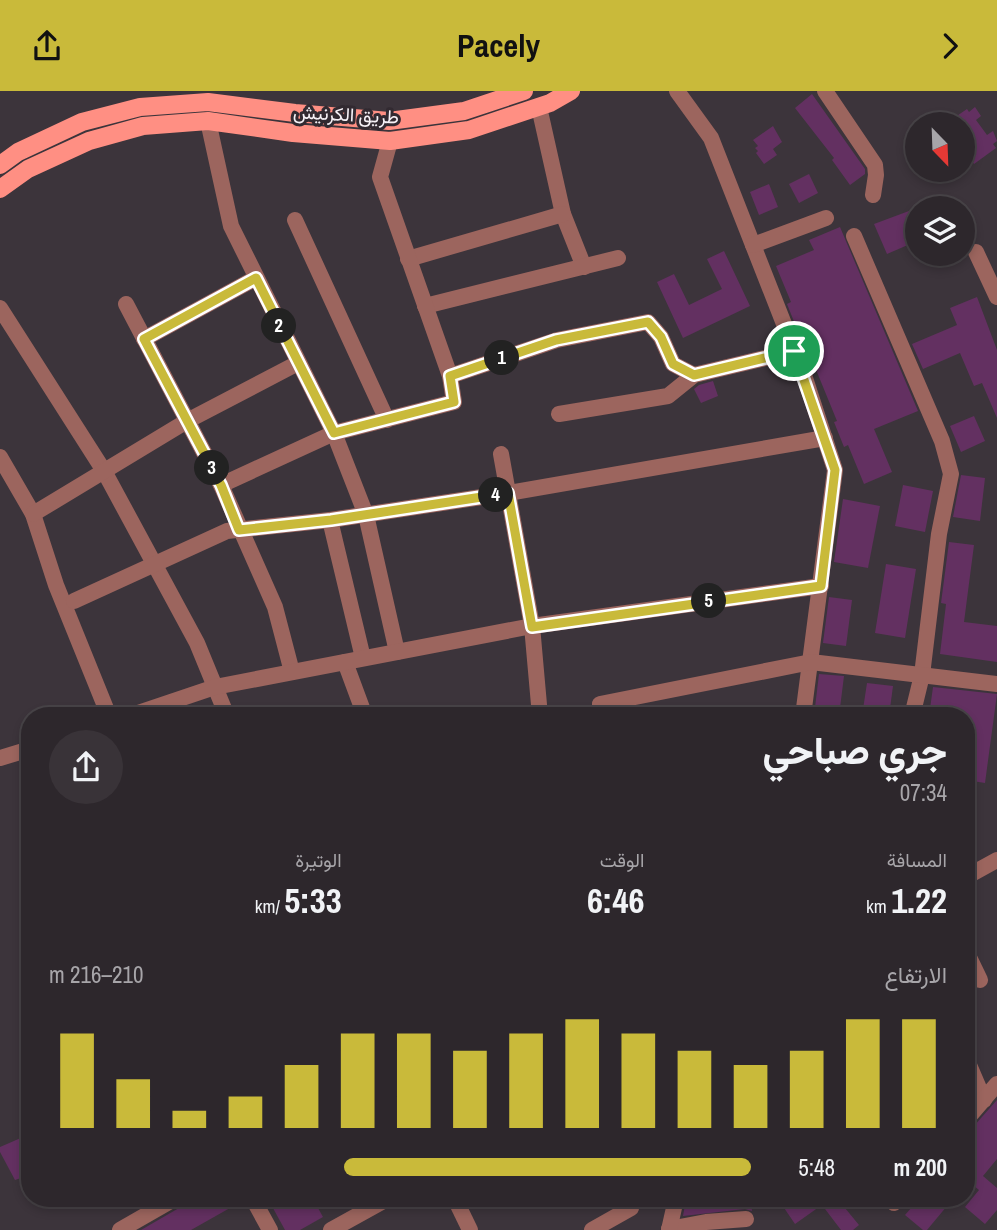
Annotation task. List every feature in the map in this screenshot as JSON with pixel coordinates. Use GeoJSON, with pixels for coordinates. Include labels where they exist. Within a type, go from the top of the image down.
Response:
{"type":"FeatureCollection","features":[{"type":"Feature","properties":{"kind":"main road","name":"طريق الكرنيش"},"geometry":{"type":"LineString","coordinates":[[0,165],[18,152],[82,123],[140,107],[208,101],[295,113],[389,121],[464,111],[524,91]]}},
{"type":"Feature","properties":{"kind":"main road","name":"طريق الكرنيش"},"geometry":{"type":"LineString","coordinates":[[0,189],[28,169],[89,141],[143,127],[208,121],[390,141],[469,130],[539,107],[571,91]]}},
{"type":"Feature","properties":{"kind":"street"},"geometry":{"type":"LineString","coordinates":[[825,91],[875,165],[873,195]]}},
{"type":"Feature","properties":{"kind":"street"},"geometry":{"type":"LineString","coordinates":[[679,92],[711,138],[794,351],[835,470],[804,707]]}},
{"type":"Feature","properties":{"kind":"street"},"geometry":{"type":"LineString","coordinates":[[539,107],[563,214],[584,267]]}},
{"type":"Feature","properties":{"kind":"street"},"geometry":{"type":"LineString","coordinates":[[208,121],[231,226],[334,433],[366,515],[397,652]]}},
{"type":"Feature","properties":{"kind":"street"},"geometry":{"type":"LineString","coordinates":[[221,485],[334,433],[454,402],[450,376],[380,177],[390,141]]}},
{"type":"Feature","properties":{"kind":"street"},"geometry":{"type":"LineString","coordinates":[[408,259],[563,214]]}},
{"type":"Feature","properties":{"kind":"street"},"geometry":{"type":"LineString","coordinates":[[753,245],[826,218]]}},
{"type":"Feature","properties":{"kind":"street"},"geometry":{"type":"LineString","coordinates":[[295,220],[387,420]]}},
{"type":"Feature","properties":{"kind":"street"},"geometry":{"type":"LineString","coordinates":[[853,236],[942,441],[951,474],[939,534],[922,675],[914,707]]}},
{"type":"Feature","properties":{"kind":"street"},"geometry":{"type":"LineString","coordinates":[[976,252],[997,297]]}},
{"type":"Feature","properties":{"kind":"street"},"geometry":{"type":"LineString","coordinates":[[425,306],[618,258]]}},
{"type":"Feature","properties":{"kind":"street"},"geometry":{"type":"LineString","coordinates":[[144,339],[256,278]]}},
{"type":"Feature","properties":{"kind":"street"},"geometry":{"type":"LineString","coordinates":[[126,304],[221,485],[275,607],[292,672]]}},
{"type":"Feature","properties":{"kind":"street"},"geometry":{"type":"LineString","coordinates":[[0,308],[104,471],[197,643],[223,707]]}},
{"type":"Feature","properties":{"kind":"street"},"geometry":{"type":"LineString","coordinates":[[450,376],[556,340],[648,322],[661,337],[673,364],[694,375]]}},
{"type":"Feature","properties":{"kind":"street"},"geometry":{"type":"LineString","coordinates":[[559,414],[668,397],[694,375],[794,351]]}},
{"type":"Feature","properties":{"kind":"street"},"geometry":{"type":"LineString","coordinates":[[33,514],[187,421],[298,363]]}},
{"type":"Feature","properties":{"kind":"street"},"geometry":{"type":"LineString","coordinates":[[74,601],[227,531],[331,520],[508,493],[825,438]]}},
{"type":"Feature","properties":{"kind":"street"},"geometry":{"type":"LineString","coordinates":[[501,454],[532,627],[539,707]]}},
{"type":"Feature","properties":{"kind":"street"},"geometry":{"type":"LineString","coordinates":[[0,457],[33,514],[56,585],[105,707]]}},
{"type":"Feature","properties":{"kind":"street"},"geometry":{"type":"LineString","coordinates":[[331,520],[363,658]]}},
{"type":"Feature","properties":{"kind":"street"},"geometry":{"type":"LineString","coordinates":[[156,707],[215,687],[532,627],[821,586]]}},
{"type":"Feature","properties":{"kind":"street"},"geometry":{"type":"LineString","coordinates":[[345,662],[362,707]]}},
{"type":"Feature","properties":{"kind":"street"},"geometry":{"type":"LineString","coordinates":[[600,703],[811,662],[997,684]]}},
{"type":"Feature","properties":{"kind":"street"},"geometry":{"type":"LineString","coordinates":[[0,758],[21,751]]}},
{"type":"Feature","properties":{"kind":"street"},"geometry":{"type":"LineString","coordinates":[[975,872],[997,860]]}},
{"type":"Feature","properties":{"kind":"street"},"geometry":{"type":"LineString","coordinates":[[975,970],[980,980]]}},
{"type":"Feature","properties":{"kind":"street"},"geometry":{"type":"LineString","coordinates":[[975,1079],[984,1100]]}},
{"type":"Feature","properties":{"kind":"street"},"geometry":{"type":"LineString","coordinates":[[975,1110],[997,1084]]}},
{"type":"Feature","properties":{"kind":"street"},"geometry":{"type":"LineString","coordinates":[[120,1230],[160,1207]]}},
{"type":"Feature","properties":{"kind":"street"},"geometry":{"type":"LineString","coordinates":[[257,1207],[270,1230]]}},
{"type":"Feature","properties":{"kind":"street"},"geometry":{"type":"LineString","coordinates":[[331,1230],[351,1225],[363,1207]]}},
{"type":"Feature","properties":{"kind":"street"},"geometry":{"type":"LineString","coordinates":[[459,1207],[470,1230]]}},
{"type":"Feature","properties":{"kind":"street"},"geometry":{"type":"LineString","coordinates":[[592,1230],[630,1207]]}},
{"type":"Feature","properties":{"kind":"street"},"geometry":{"type":"LineString","coordinates":[[675,1207],[669,1229],[706,1222],[747,1219]]}},
{"type":"Feature","properties":{"kind":"building"},"geometry":{"type":"Polygon","coordinates":[[[812,94],[865,169],[865,174],[850,185],[832,160],[834,158],[795,108],[812,94]]]}},
{"type":"Feature","properties":{"kind":"building"},"geometry":{"type":"Polygon","coordinates":[[[975,107],[981,116],[976,120],[987,135],[993,131],[997,141],[993,144],[996,148],[975,163],[975,112],[969,112],[975,107]]]}},
{"type":"Feature","properties":{"kind":"building"},"geometry":{"type":"Polygon","coordinates":[[[773,126],[782,142],[773,149],[777,155],[764,164],[756,153],[758,151],[755,148],[758,146],[753,140],[773,126]]]}},
{"type":"Feature","properties":{"kind":"building"},"geometry":{"type":"Polygon","coordinates":[[[809,174],[818,193],[799,203],[789,184],[809,174]]]}},
{"type":"Feature","properties":{"kind":"building"},"geometry":{"type":"Polygon","coordinates":[[[769,184],[778,207],[759,215],[750,192],[769,184]]]}},
{"type":"Feature","properties":{"kind":"building"},"geometry":{"type":"Polygon","coordinates":[[[905,212],[905,246],[887,254],[874,224],[905,212]]]}},
{"type":"Feature","properties":{"kind":"building"},"geometry":{"type":"Polygon","coordinates":[[[840,227],[918,411],[874,429],[892,472],[864,484],[848,445],[844,447],[834,422],[837,421],[787,304],[791,302],[776,266],[814,250],[809,240],[840,227]]]}},
{"type":"Feature","properties":{"kind":"building"},"geometry":{"type":"Polygon","coordinates":[[[724,251],[750,306],[683,338],[657,282],[674,274],[689,305],[722,289],[707,259],[724,251]]]}},
{"type":"Feature","properties":{"kind":"building"},"geometry":{"type":"Polygon","coordinates":[[[977,297],[997,350],[997,418],[982,383],[974,386],[960,353],[923,369],[912,344],[957,325],[950,308],[977,297]]]}},
{"type":"Feature","properties":{"kind":"building"},"geometry":{"type":"Polygon","coordinates":[[[713,381],[718,396],[701,403],[694,389],[713,381]]]}},
{"type":"Feature","properties":{"kind":"building"},"geometry":{"type":"Polygon","coordinates":[[[974,416],[985,441],[961,452],[950,426],[974,416]]]}},
{"type":"Feature","properties":{"kind":"building"},"geometry":{"type":"Polygon","coordinates":[[[961,475],[985,478],[980,521],[953,517],[961,475]]]}},
{"type":"Feature","properties":{"kind":"building"},"geometry":{"type":"Polygon","coordinates":[[[903,485],[933,491],[925,532],[895,526],[903,485]]]}},
{"type":"Feature","properties":{"kind":"building"},"geometry":{"type":"Polygon","coordinates":[[[843,499],[880,506],[868,568],[834,562],[843,499]]]}},
{"type":"Feature","properties":{"kind":"building"},"geometry":{"type":"Polygon","coordinates":[[[949,542],[974,545],[964,622],[997,626],[997,662],[940,654],[946,604],[941,603],[949,542]]]}},
{"type":"Feature","properties":{"kind":"building"},"geometry":{"type":"Polygon","coordinates":[[[886,564],[916,569],[905,638],[875,633],[886,564]]]}},
{"type":"Feature","properties":{"kind":"building"},"geometry":{"type":"Polygon","coordinates":[[[829,597],[852,600],[846,646],[823,643],[829,597]]]}},
{"type":"Feature","properties":{"kind":"building"},"geometry":{"type":"Polygon","coordinates":[[[819,674],[844,676],[840,707],[815,707],[819,674]]]}},
{"type":"Feature","properties":{"kind":"building"},"geometry":{"type":"Polygon","coordinates":[[[867,683],[893,686],[890,707],[863,707],[867,683]]]}},
{"type":"Feature","properties":{"kind":"building"},"geometry":{"type":"Polygon","coordinates":[[[933,687],[997,694],[985,783],[975,781],[975,707],[930,707],[933,687]]]}},
{"type":"Feature","properties":{"kind":"building"},"geometry":{"type":"Polygon","coordinates":[[[997,1100],[997,1159],[983,1176],[997,1188],[997,1210],[985,1224],[965,1207],[975,1207],[975,1195],[979,1190],[975,1187],[975,1125],[997,1100]]]}},
{"type":"Feature","properties":{"kind":"building"},"geometry":{"type":"Polygon","coordinates":[[[21,1138],[21,1178],[15,1180],[0,1147],[21,1138]]]}},
{"type":"Feature","properties":{"kind":"building"},"geometry":{"type":"Polygon","coordinates":[[[232,1207],[191,1230],[141,1230],[179,1208],[232,1207]]]}},
{"type":"Feature","properties":{"kind":"building"},"geometry":{"type":"Polygon","coordinates":[[[272,1207],[317,1207],[323,1217],[300,1230],[285,1230],[272,1207]]]}},
{"type":"Feature","properties":{"kind":"building"},"geometry":{"type":"Polygon","coordinates":[[[685,1207],[752,1207],[752,1211],[745,1209],[683,1216],[685,1207]]]}},
{"type":"Feature","properties":{"kind":"building"},"geometry":{"type":"Polygon","coordinates":[[[783,1207],[819,1207],[795,1224],[783,1207]]]}},
{"type":"Feature","properties":{"kind":"building"},"geometry":{"type":"Polygon","coordinates":[[[824,1207],[846,1207],[859,1225],[853,1230],[841,1230],[824,1207]]]}},
{"type":"Feature","properties":{"kind":"building"},"geometry":{"type":"Polygon","coordinates":[[[912,1207],[946,1207],[927,1230],[923,1230],[905,1215],[912,1207]]]}},
{"type":"Feature","properties":{"kind":"route"},"geometry":{"type":"LineString","coordinates":[[256,278],[334,433],[454,402],[450,376],[556,340],[648,322],[661,337],[673,364],[694,375],[794,351],[835,470],[821,586],[532,627],[508,493],[331,520],[239,530],[221,485],[144,339],[256,278]]}}]}
